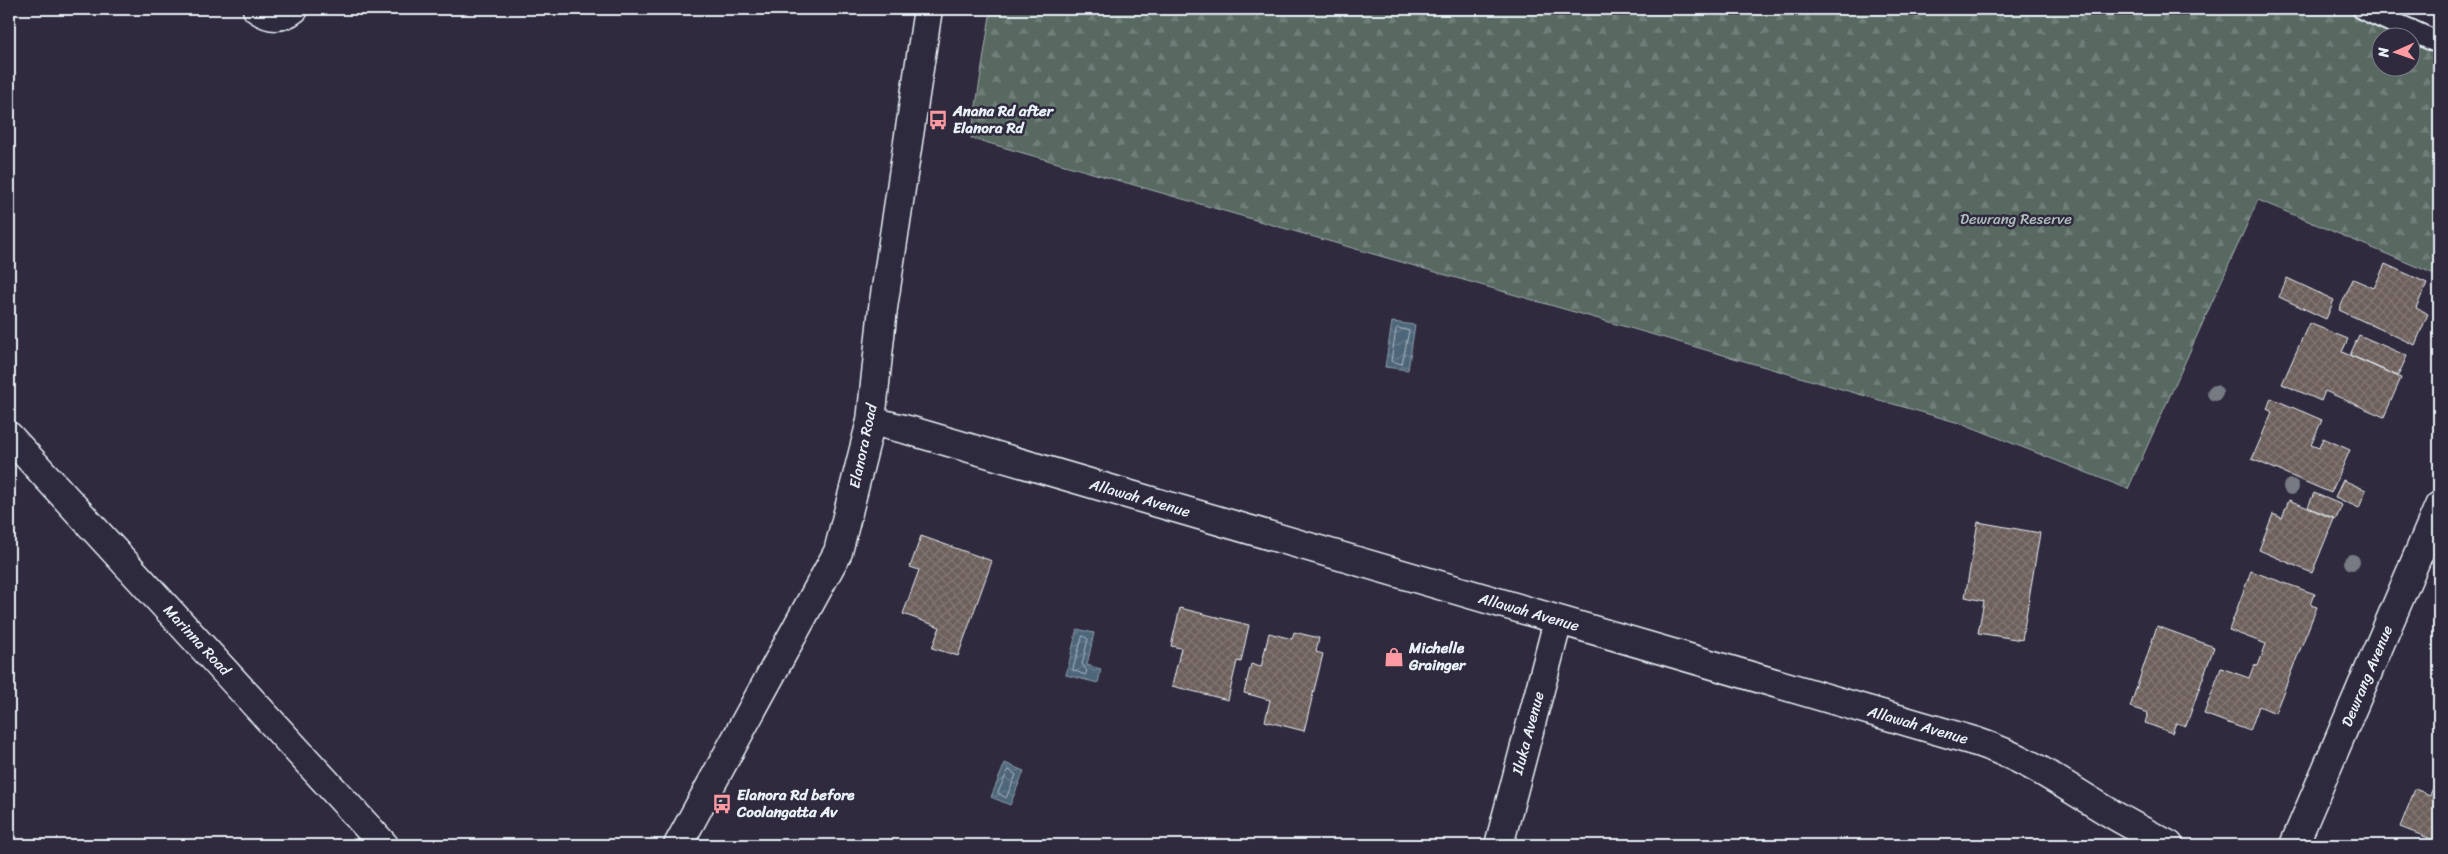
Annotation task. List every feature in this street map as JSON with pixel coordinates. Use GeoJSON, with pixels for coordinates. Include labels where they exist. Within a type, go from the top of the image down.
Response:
{"type":"FeatureCollection","features":[{"type":"Feature","properties":{"kind":"street"},"geometry":{"type":"LineString","coordinates":[[258,9],[270,16],[280,17],[294,9]]}},
{"type":"Feature","properties":{"kind":"street","name":"Elanora Road"},"geometry":{"type":"LineString","coordinates":[[678,845],[838,552],[871,422],[883,308],[928,9]]}},
{"type":"Feature","properties":{"kind":"street","name":"Allawah Avenue"},"geometry":{"type":"LineString","coordinates":[[871,422],[918,433],[2006,752],[2047,773],[2102,808],[2168,845]]}},
{"type":"Feature","properties":{"kind":"street","name":"Marinna Road"},"geometry":{"type":"LineString","coordinates":[[9,436],[384,845]]}},
{"type":"Feature","properties":{"kind":"street","name":"Dewrang Avenue"},"geometry":{"type":"LineString","coordinates":[[2294,845],[2439,506]]}},
{"type":"Feature","properties":{"kind":"street","name":"Iluka Avenue"},"geometry":{"type":"LineString","coordinates":[[1499,845],[1558,621]]}},
{"type":"Feature","properties":{"kind":"lane"},"geometry":{"type":"LineString","coordinates":[[2363,9],[2439,43]]}},
{"type":"Feature","properties":{"kind":"green space","name":"Dewrang Reserve"},"geometry":{"type":"Polygon","coordinates":[[[991,9],[1213,9],[1229,13],[1247,9],[2340,9],[2385,28],[2370,28],[2370,78],[2420,78],[2420,43],[2439,52],[2439,276],[2258,200],[2128,489],[1966,425],[971,138],[991,9]]]}},
{"type":"Feature","properties":{"kind":"water"},"geometry":{"type":"Polygon","coordinates":[[[1392,322],[1415,325],[1408,370],[1385,367],[1392,322]]]}},
{"type":"Feature","properties":{"kind":"water"},"geometry":{"type":"Polygon","coordinates":[[[1077,629],[1094,633],[1087,665],[1101,669],[1098,683],[1066,675],[1077,629]]]}},
{"type":"Feature","properties":{"kind":"water"},"geometry":{"type":"Polygon","coordinates":[[[1005,763],[1024,771],[1010,805],[991,797],[1005,763]]]}},
{"type":"Feature","properties":{"kind":"building"},"geometry":{"type":"Polygon","coordinates":[[[2385,264],[2427,283],[2416,308],[2428,314],[2415,345],[2339,310],[2353,279],[2374,288],[2385,264]]]}},
{"type":"Feature","properties":{"kind":"building"},"geometry":{"type":"Polygon","coordinates":[[[2287,278],[2334,300],[2326,319],[2279,297],[2287,278]]]}},
{"type":"Feature","properties":{"kind":"building"},"geometry":{"type":"Polygon","coordinates":[[[2309,323],[2348,339],[2342,352],[2401,378],[2384,417],[2325,391],[2321,401],[2282,384],[2309,323]]]}},
{"type":"Feature","properties":{"kind":"building"},"geometry":{"type":"Polygon","coordinates":[[[2359,335],[2407,356],[2398,376],[2350,355],[2359,335]]]}},
{"type":"Feature","properties":{"kind":"building"},"geometry":{"type":"Polygon","coordinates":[[[2271,398],[2322,420],[2311,445],[2319,448],[2323,438],[2350,450],[2331,493],[2252,459],[2272,412],[2267,409],[2271,398]]]}},
{"type":"Feature","properties":{"kind":"building"},"geometry":{"type":"Polygon","coordinates":[[[2343,480],[2366,490],[2359,508],[2335,497],[2343,480]]]}},
{"type":"Feature","properties":{"kind":"building"},"geometry":{"type":"Polygon","coordinates":[[[2314,493],[2342,505],[2336,519],[2308,507],[2314,493]]]}},
{"type":"Feature","properties":{"kind":"building"},"geometry":{"type":"Polygon","coordinates":[[[2289,500],[2334,519],[2312,573],[2259,550],[2273,514],[2282,518],[2289,500]]]}},
{"type":"Feature","properties":{"kind":"building"},"geometry":{"type":"Polygon","coordinates":[[[1978,522],[2040,533],[2022,640],[1978,633],[1984,601],[1965,597],[1978,522]]]}},
{"type":"Feature","properties":{"kind":"building"},"geometry":{"type":"Polygon","coordinates":[[[921,536],[992,561],[958,656],[932,648],[940,627],[903,614],[919,570],[910,567],[921,536]]]}},
{"type":"Feature","properties":{"kind":"building"},"geometry":{"type":"Polygon","coordinates":[[[2251,571],[2315,594],[2311,605],[2317,607],[2275,713],[2259,706],[2250,731],[2204,714],[2221,668],[2249,678],[2254,665],[2258,666],[2266,644],[2229,630],[2251,571]]]}},
{"type":"Feature","properties":{"kind":"building"},"geometry":{"type":"Polygon","coordinates":[[[1180,608],[1249,625],[1241,662],[1237,661],[1228,700],[1172,686],[1181,648],[1171,646],[1180,608]]]}},
{"type":"Feature","properties":{"kind":"building"},"geometry":{"type":"Polygon","coordinates":[[[2157,626],[2214,647],[2186,726],[2176,723],[2172,733],[2145,723],[2148,713],[2130,707],[2157,626]]]}},
{"type":"Feature","properties":{"kind":"building"},"geometry":{"type":"Polygon","coordinates":[[[1294,632],[1319,638],[1316,652],[1323,654],[1304,731],[1265,721],[1270,700],[1244,693],[1251,664],[1261,667],[1269,633],[1292,639],[1294,632]]]}},
{"type":"Feature","properties":{"kind":"building"},"geometry":{"type":"Polygon","coordinates":[[[2436,781],[2439,782],[2439,842],[2400,827],[2415,789],[2430,795],[2436,781]]]}},
{"type":"Feature","properties":{"kind":"place","name":"Anana Rd after Elanora Rd"},"geometry":{"type":"Point","coordinates":[938,120]}},
{"type":"Feature","properties":{"kind":"place","name":"Michelle Grainger"},"geometry":{"type":"Point","coordinates":[1394,657]}},
{"type":"Feature","properties":{"kind":"place","name":"Elanora Rd before Coolangatta Av"},"geometry":{"type":"Point","coordinates":[722,804]}}]}
